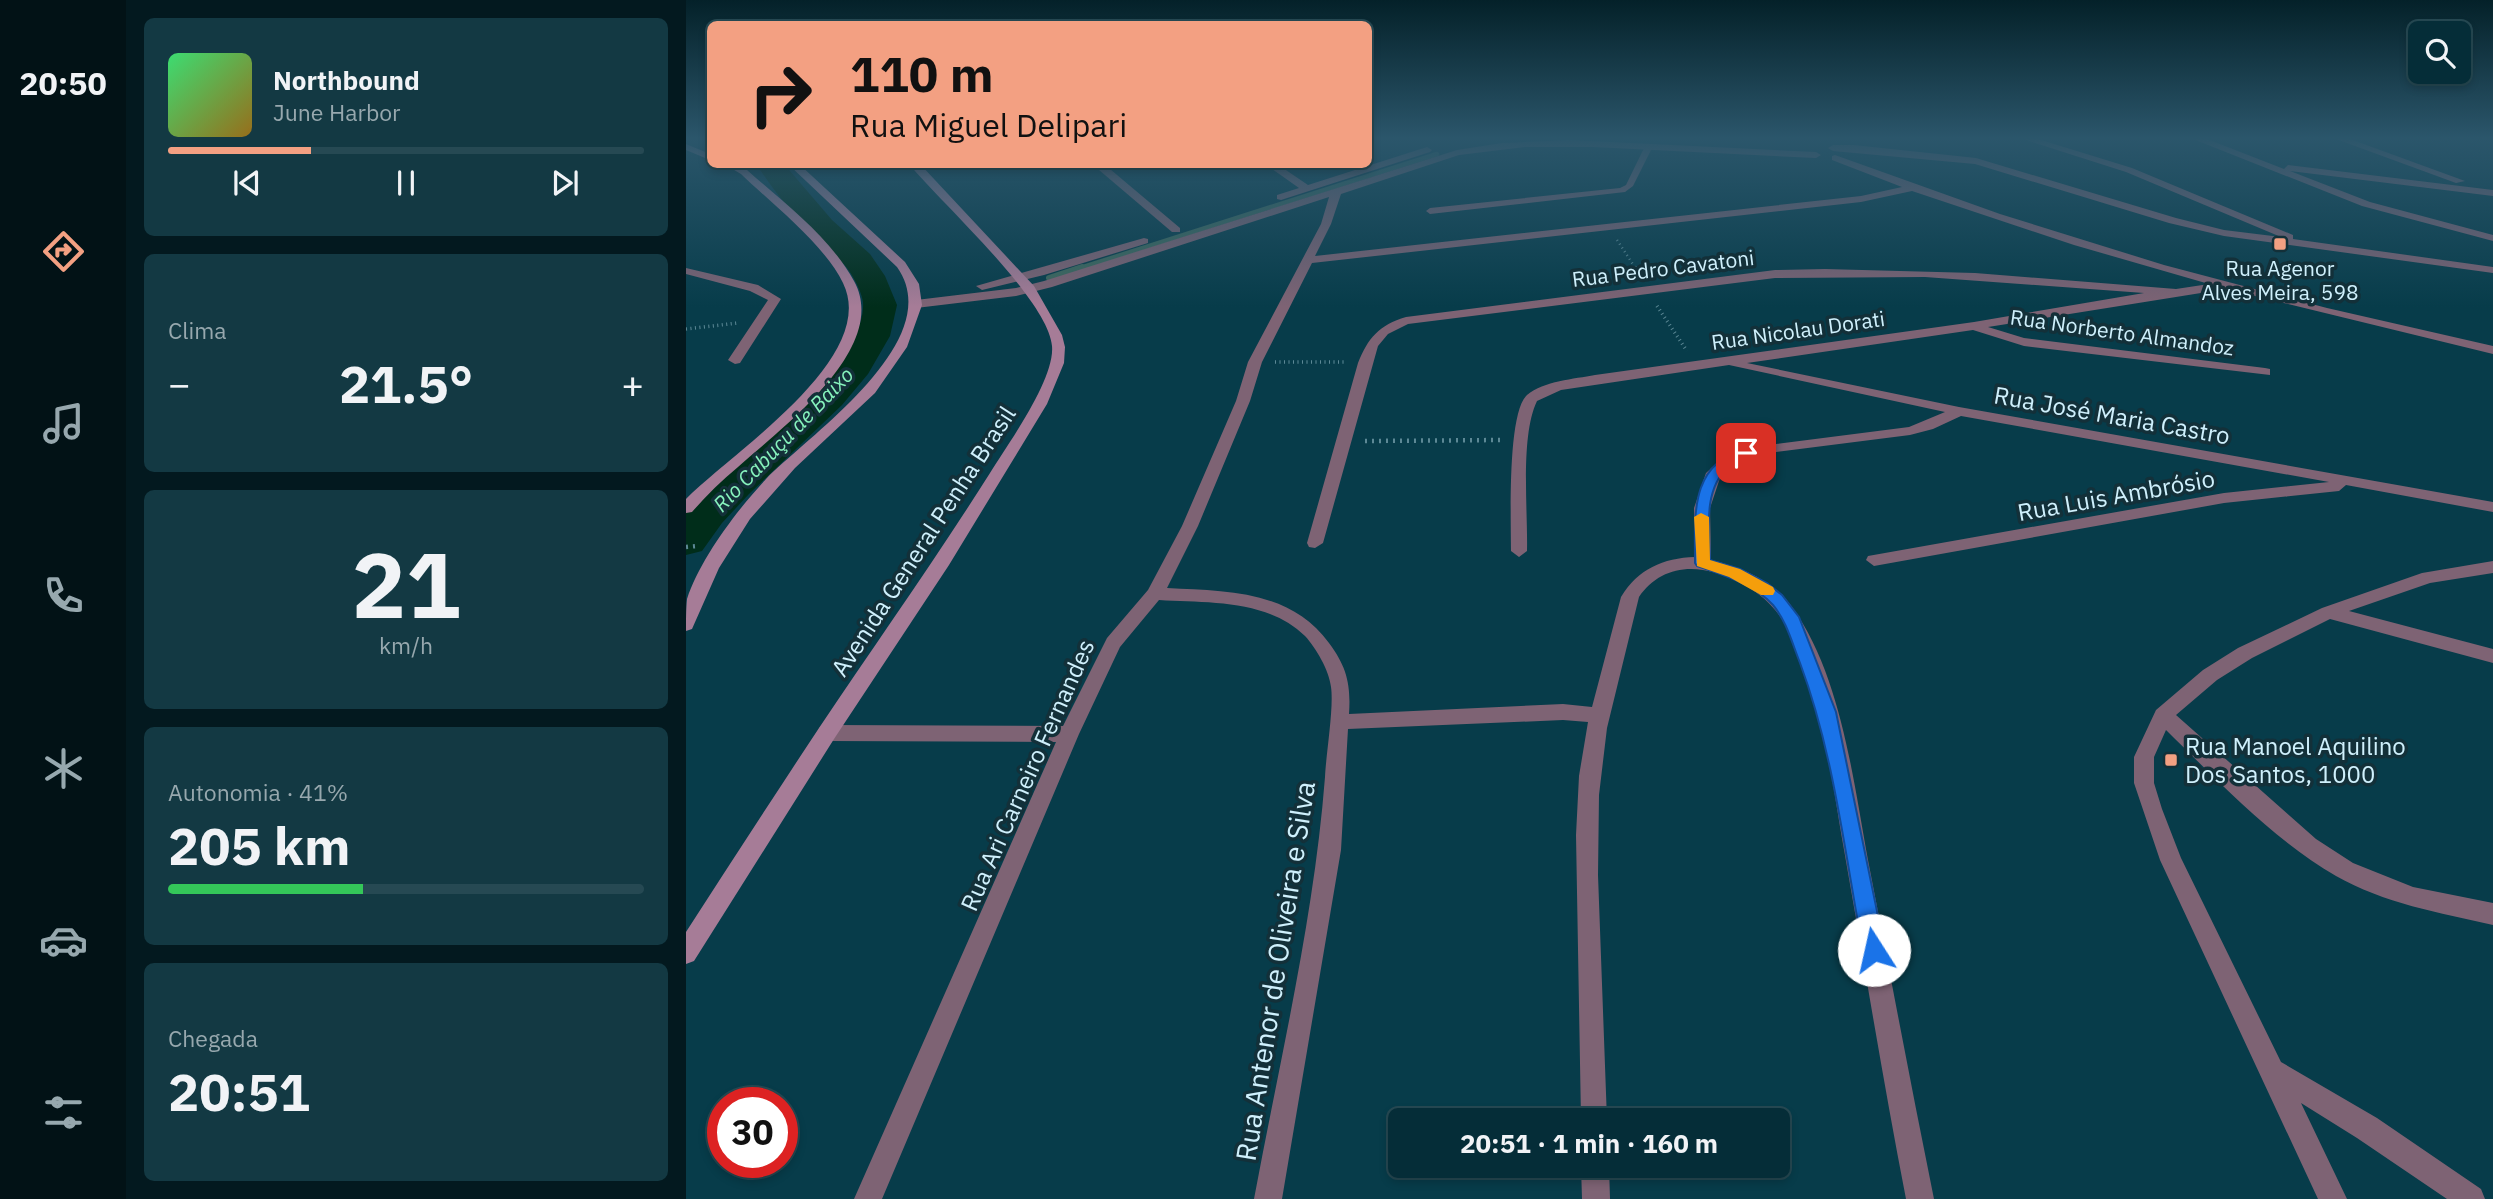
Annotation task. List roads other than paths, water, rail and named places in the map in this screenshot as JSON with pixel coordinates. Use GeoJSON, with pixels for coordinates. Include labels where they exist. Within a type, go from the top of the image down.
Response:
{"type":"FeatureCollection","features":[{"type":"Feature","properties":{"kind":"main road"},"geometry":{"type":"LineString","coordinates":[[686,508],[810,394],[852,336],[854,295],[842,271],[767,195]]}},
{"type":"Feature","properties":{"kind":"main road"},"geometry":{"type":"LineString","coordinates":[[686,624],[702,584],[717,558],[762,495],[885,375],[906,339],[916,299],[904,269],[827,195]]}},
{"type":"Feature","properties":{"kind":"main road","name":"Avenida General Penha Brasil"},"geometry":{"type":"LineString","coordinates":[[686,953],[827,733],[943,561],[1052,379],[1059,347],[1048,320],[1024,284],[942,195]]}},
{"type":"Feature","properties":{"kind":"street"},"geometry":{"type":"LineString","coordinates":[[1135,195],[1177,230]]}},
{"type":"Feature","properties":{"kind":"street"},"geometry":{"type":"LineString","coordinates":[[1024,284],[1285,195]]}},
{"type":"Feature","properties":{"kind":"street"},"geometry":{"type":"LineString","coordinates":[[916,299],[1024,284],[1326,195]]}},
{"type":"Feature","properties":{"kind":"street","name":"Rua Ari Carneiro Fernandes"},"geometry":{"type":"LineString","coordinates":[[868,1199],[1069,734],[1113,643],[1155,594],[1216,470],[1255,362],[1331,213],[1335,195]]}},
{"type":"Feature","properties":{"kind":"street"},"geometry":{"type":"LineString","coordinates":[[1308,260],[1879,195]]}},
{"type":"Feature","properties":{"kind":"street"},"geometry":{"type":"LineString","coordinates":[[1930,195],[2019,226],[2224,286],[2493,350]]}},
{"type":"Feature","properties":{"kind":"street"},"geometry":{"type":"LineString","coordinates":[[2091,195],[2198,227],[2309,246],[2493,270]]}},
{"type":"Feature","properties":{"kind":"street"},"geometry":{"type":"LineString","coordinates":[[2188,195],[2309,246]]}},
{"type":"Feature","properties":{"kind":"street"},"geometry":{"type":"LineString","coordinates":[[2342,195],[2366,204],[2493,238]]}},
{"type":"Feature","properties":{"kind":"street","name":"Rua Pedro Cavatoni"},"geometry":{"type":"LineString","coordinates":[[1315,543],[1365,362],[1375,337],[1381,331],[1406,321],[1775,274],[1890,270],[2175,292]]}},
{"type":"Feature","properties":{"kind":"street"},"geometry":{"type":"LineString","coordinates":[[686,271],[770,294],[775,299],[734,360]]}},
{"type":"Feature","properties":{"kind":"street","name":"Rua Nicolau Dorati"},"geometry":{"type":"LineString","coordinates":[[1519,551],[1521,439],[1527,404],[1534,397],[1549,390],[1619,377],[1974,326],[2224,286]]}},
{"type":"Feature","properties":{"kind":"street","name":"Rua Norberto Almandoz"},"geometry":{"type":"LineString","coordinates":[[1974,326],[1992,334],[2024,342],[2265,372]]}},
{"type":"Feature","properties":{"kind":"street","name":"Rua José Maria Castro"},"geometry":{"type":"LineString","coordinates":[[1724,362],[1959,411],[2493,507]]}},
{"type":"Feature","properties":{"kind":"street"},"geometry":{"type":"LineString","coordinates":[[1703,563],[1702,508],[1714,473],[1732,457],[1768,449],[1910,431],[1937,423],[1959,411]]}},
{"type":"Feature","properties":{"kind":"street","name":"Rua Luis Ambrósio"},"geometry":{"type":"LineString","coordinates":[[1874,560],[2224,498],[2312,487],[2367,484]]}},
{"type":"Feature","properties":{"kind":"street"},"geometry":{"type":"LineString","coordinates":[[1594,1108],[1588,852],[1591,767],[1600,716],[1624,610],[1632,593],[1645,579],[1664,568],[1684,562],[1703,563],[1734,573],[1762,587],[1776,599],[1791,617],[1812,668],[1827,712],[1847,810],[1920,1199]]}},
{"type":"Feature","properties":{"kind":"street"},"geometry":{"type":"LineString","coordinates":[[2333,1199],[2171,860],[2144,783],[2144,757],[2163,715],[2193,689],[2234,661],[2328,612],[2428,578],[2493,567]]}},
{"type":"Feature","properties":{"kind":"street","name":"Rua Antenor de Oliveira e Silva"},"geometry":{"type":"LineString","coordinates":[[1155,594],[1257,603],[1280,609],[1311,629],[1334,664],[1341,687],[1330,850],[1268,1199]]}},
{"type":"Feature","properties":{"kind":"street"},"geometry":{"type":"LineString","coordinates":[[2328,612],[2493,656]]}},
{"type":"Feature","properties":{"kind":"street"},"geometry":{"type":"LineString","coordinates":[[1340,722],[1563,712],[1600,716]]}},
{"type":"Feature","properties":{"kind":"street"},"geometry":{"type":"LineString","coordinates":[[2163,715],[2308,846],[2345,870],[2413,897],[2493,914]]}},
{"type":"Feature","properties":{"kind":"street"},"geometry":{"type":"LineString","coordinates":[[827,733],[1069,734]]}},
{"type":"Feature","properties":{"kind":"street"},"geometry":{"type":"LineString","coordinates":[[2274,1072],[2367,1128],[2471,1199]]}},
{"type":"Feature","properties":{"kind":"street"},"geometry":{"type":"LineString","coordinates":[[1595,1178],[1596,1199]]}},
{"type":"Feature","properties":{"kind":"lane"},"geometry":{"type":"LineString","coordinates":[[1430,211],[1577,195]]}},
{"type":"Feature","properties":{"kind":"waterway","name":"Rio Cabuçu de Baixo"},"geometry":{"type":"LineString","coordinates":[[686,540],[734,485],[829,397],[854,366],[873,336],[880,305],[871,279],[853,255],[821,226],[795,195]]}},
{"type":"Feature","properties":{"kind":"waterway"},"geometry":{"type":"LineString","coordinates":[[1077,269],[1309,195]]}},
{"type":"Feature","properties":{"kind":"waterway"},"geometry":{"type":"LineString","coordinates":[[1049,278],[1082,267]]}},
{"type":"Feature","properties":{"kind":"place","name":"Rua Agenor Alves Meira, 598"},"geometry":{"type":"Point","coordinates":[2280,244]}},
{"type":"Feature","properties":{"kind":"place","name":"Rua Manoel Aquilino Dos Santos, 1000"},"geometry":{"type":"Point","coordinates":[2171,760]}}]}
